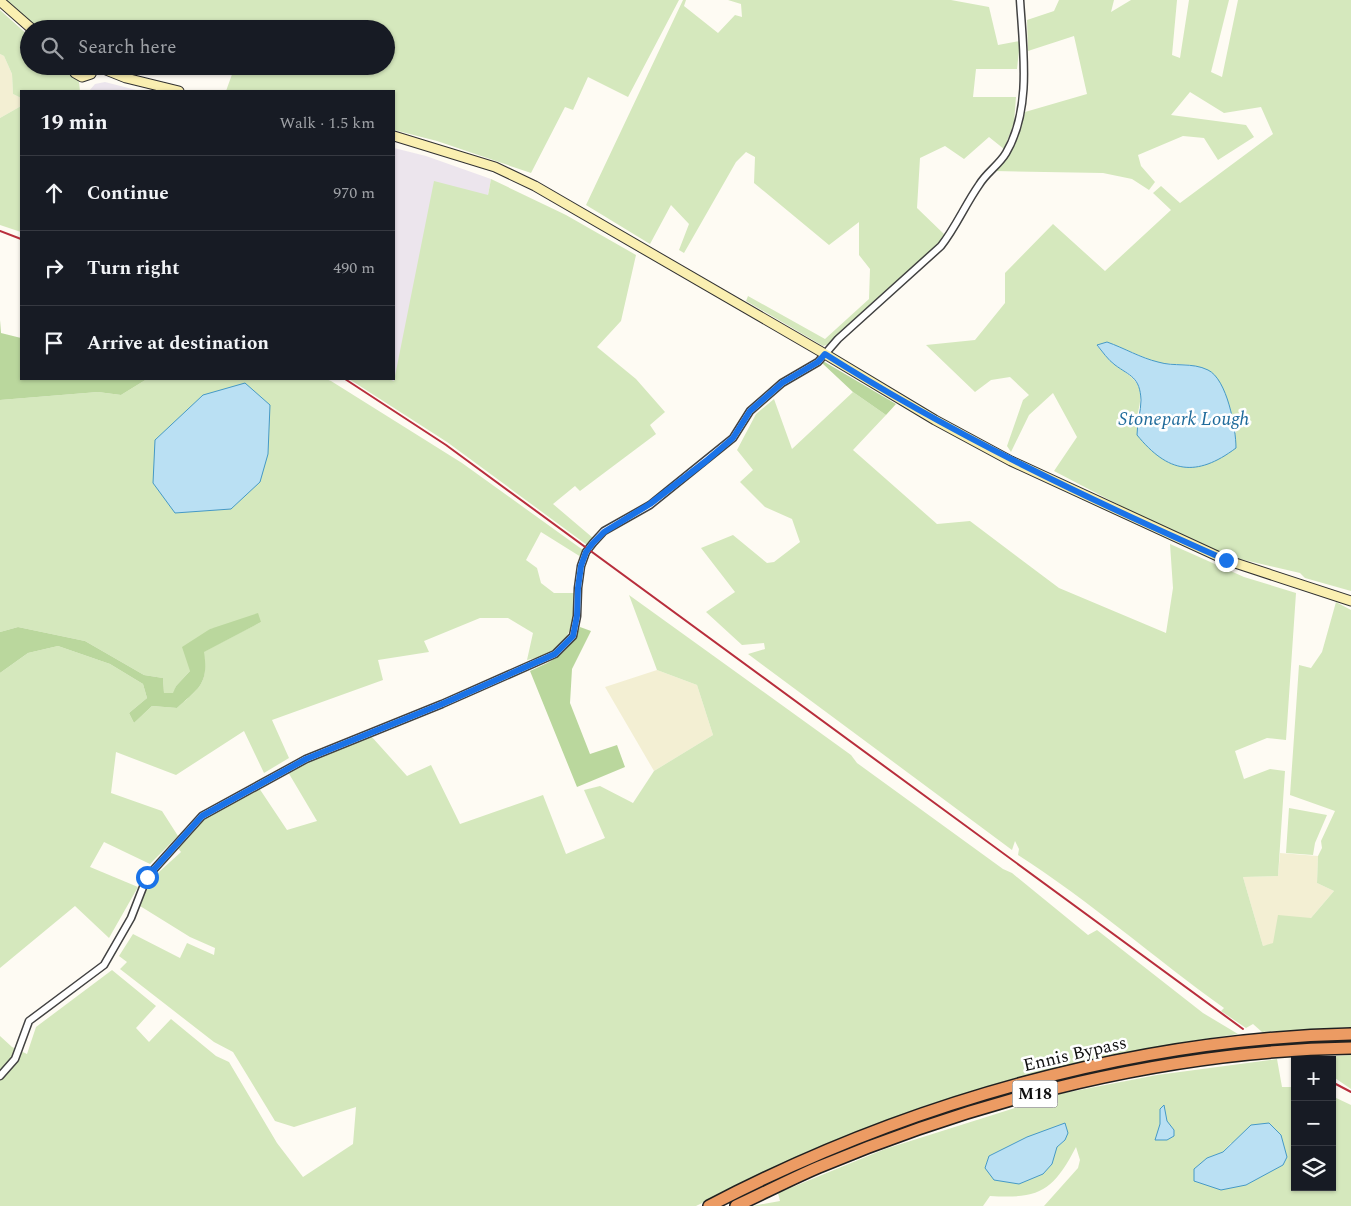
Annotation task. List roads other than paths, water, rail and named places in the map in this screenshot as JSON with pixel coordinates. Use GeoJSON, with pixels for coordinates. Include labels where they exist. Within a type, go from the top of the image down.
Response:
{"type":"FeatureCollection","features":[{"type":"Feature","properties":{"kind":"highway","name":"Ennis Bypass"},"geometry":{"type":"LineString","coordinates":[[709,1206],[755,1182],[865,1135],[973,1097],[1044,1077],[1159,1053],[1319,1034],[1351,1034]]}},
{"type":"Feature","properties":{"kind":"highway","name":"Ennis Bypass"},"geometry":{"type":"LineString","coordinates":[[736,1206],[818,1168],[908,1133],[1001,1102],[1055,1088],[1189,1062],[1322,1048],[1351,1048]]}},
{"type":"Feature","properties":{"kind":"main road"},"geometry":{"type":"LineString","coordinates":[[0,1],[22,20]]}},
{"type":"Feature","properties":{"kind":"main road"},"geometry":{"type":"LineString","coordinates":[[118,75],[175,90]]}},
{"type":"Feature","properties":{"kind":"main road"},"geometry":{"type":"LineString","coordinates":[[395,136],[495,167],[534,186],[960,433],[1011,460],[1145,525],[1226,560],[1351,601]]}},
{"type":"Feature","properties":{"kind":"street"},"geometry":{"type":"LineString","coordinates":[[0,1076],[15,1059],[29,1021],[104,965],[131,918],[147,877],[202,816],[306,759],[442,704],[555,654],[573,636],[577,616],[581,566],[586,552],[593,543],[604,532],[650,504],[733,438],[750,411],[782,383],[818,362],[838,339],[941,246],[954,229],[980,182],[1005,155],[1014,137],[1022,104],[1023,48],[1020,0]]}},
{"type":"Feature","properties":{"kind":"water","name":"Stonepark Lough"},"geometry":{"type":"Polygon","coordinates":[[[1107,342],[1152,360],[1196,366],[1208,370],[1215,375],[1229,405],[1236,448],[1222,458],[1208,464],[1183,467],[1171,464],[1149,448],[1137,435],[1141,400],[1139,386],[1130,375],[1112,363],[1097,345],[1107,342]]]}},
{"type":"Feature","properties":{"kind":"water"},"geometry":{"type":"Polygon","coordinates":[[[245,383],[270,405],[268,454],[260,482],[231,509],[175,513],[153,483],[155,440],[203,395],[245,383]]]}},
{"type":"Feature","properties":{"kind":"water"},"geometry":{"type":"Polygon","coordinates":[[[1164,1105],[1167,1121],[1174,1130],[1174,1136],[1167,1140],[1155,1140],[1160,1124],[1160,1109],[1164,1105]]]}},
{"type":"Feature","properties":{"kind":"water"},"geometry":{"type":"Polygon","coordinates":[[[1065,1123],[1068,1133],[1065,1140],[1057,1147],[1052,1164],[1043,1174],[1019,1184],[994,1180],[985,1168],[989,1156],[1027,1137],[1065,1123]]]}},
{"type":"Feature","properties":{"kind":"water"},"geometry":{"type":"Polygon","coordinates":[[[1269,1123],[1281,1135],[1287,1157],[1283,1165],[1246,1185],[1221,1190],[1194,1181],[1194,1169],[1207,1158],[1223,1152],[1251,1125],[1269,1123]]]}},
{"type":"Feature","properties":{"kind":"railway"},"geometry":{"type":"LineString","coordinates":[[0,231],[20,239]]}},
{"type":"Feature","properties":{"kind":"railway"},"geometry":{"type":"LineString","coordinates":[[347,380],[446,445],[1243,1029]]}},
{"type":"Feature","properties":{"kind":"railway"},"geometry":{"type":"LineString","coordinates":[[1336,1084],[1351,1092]]}}]}
